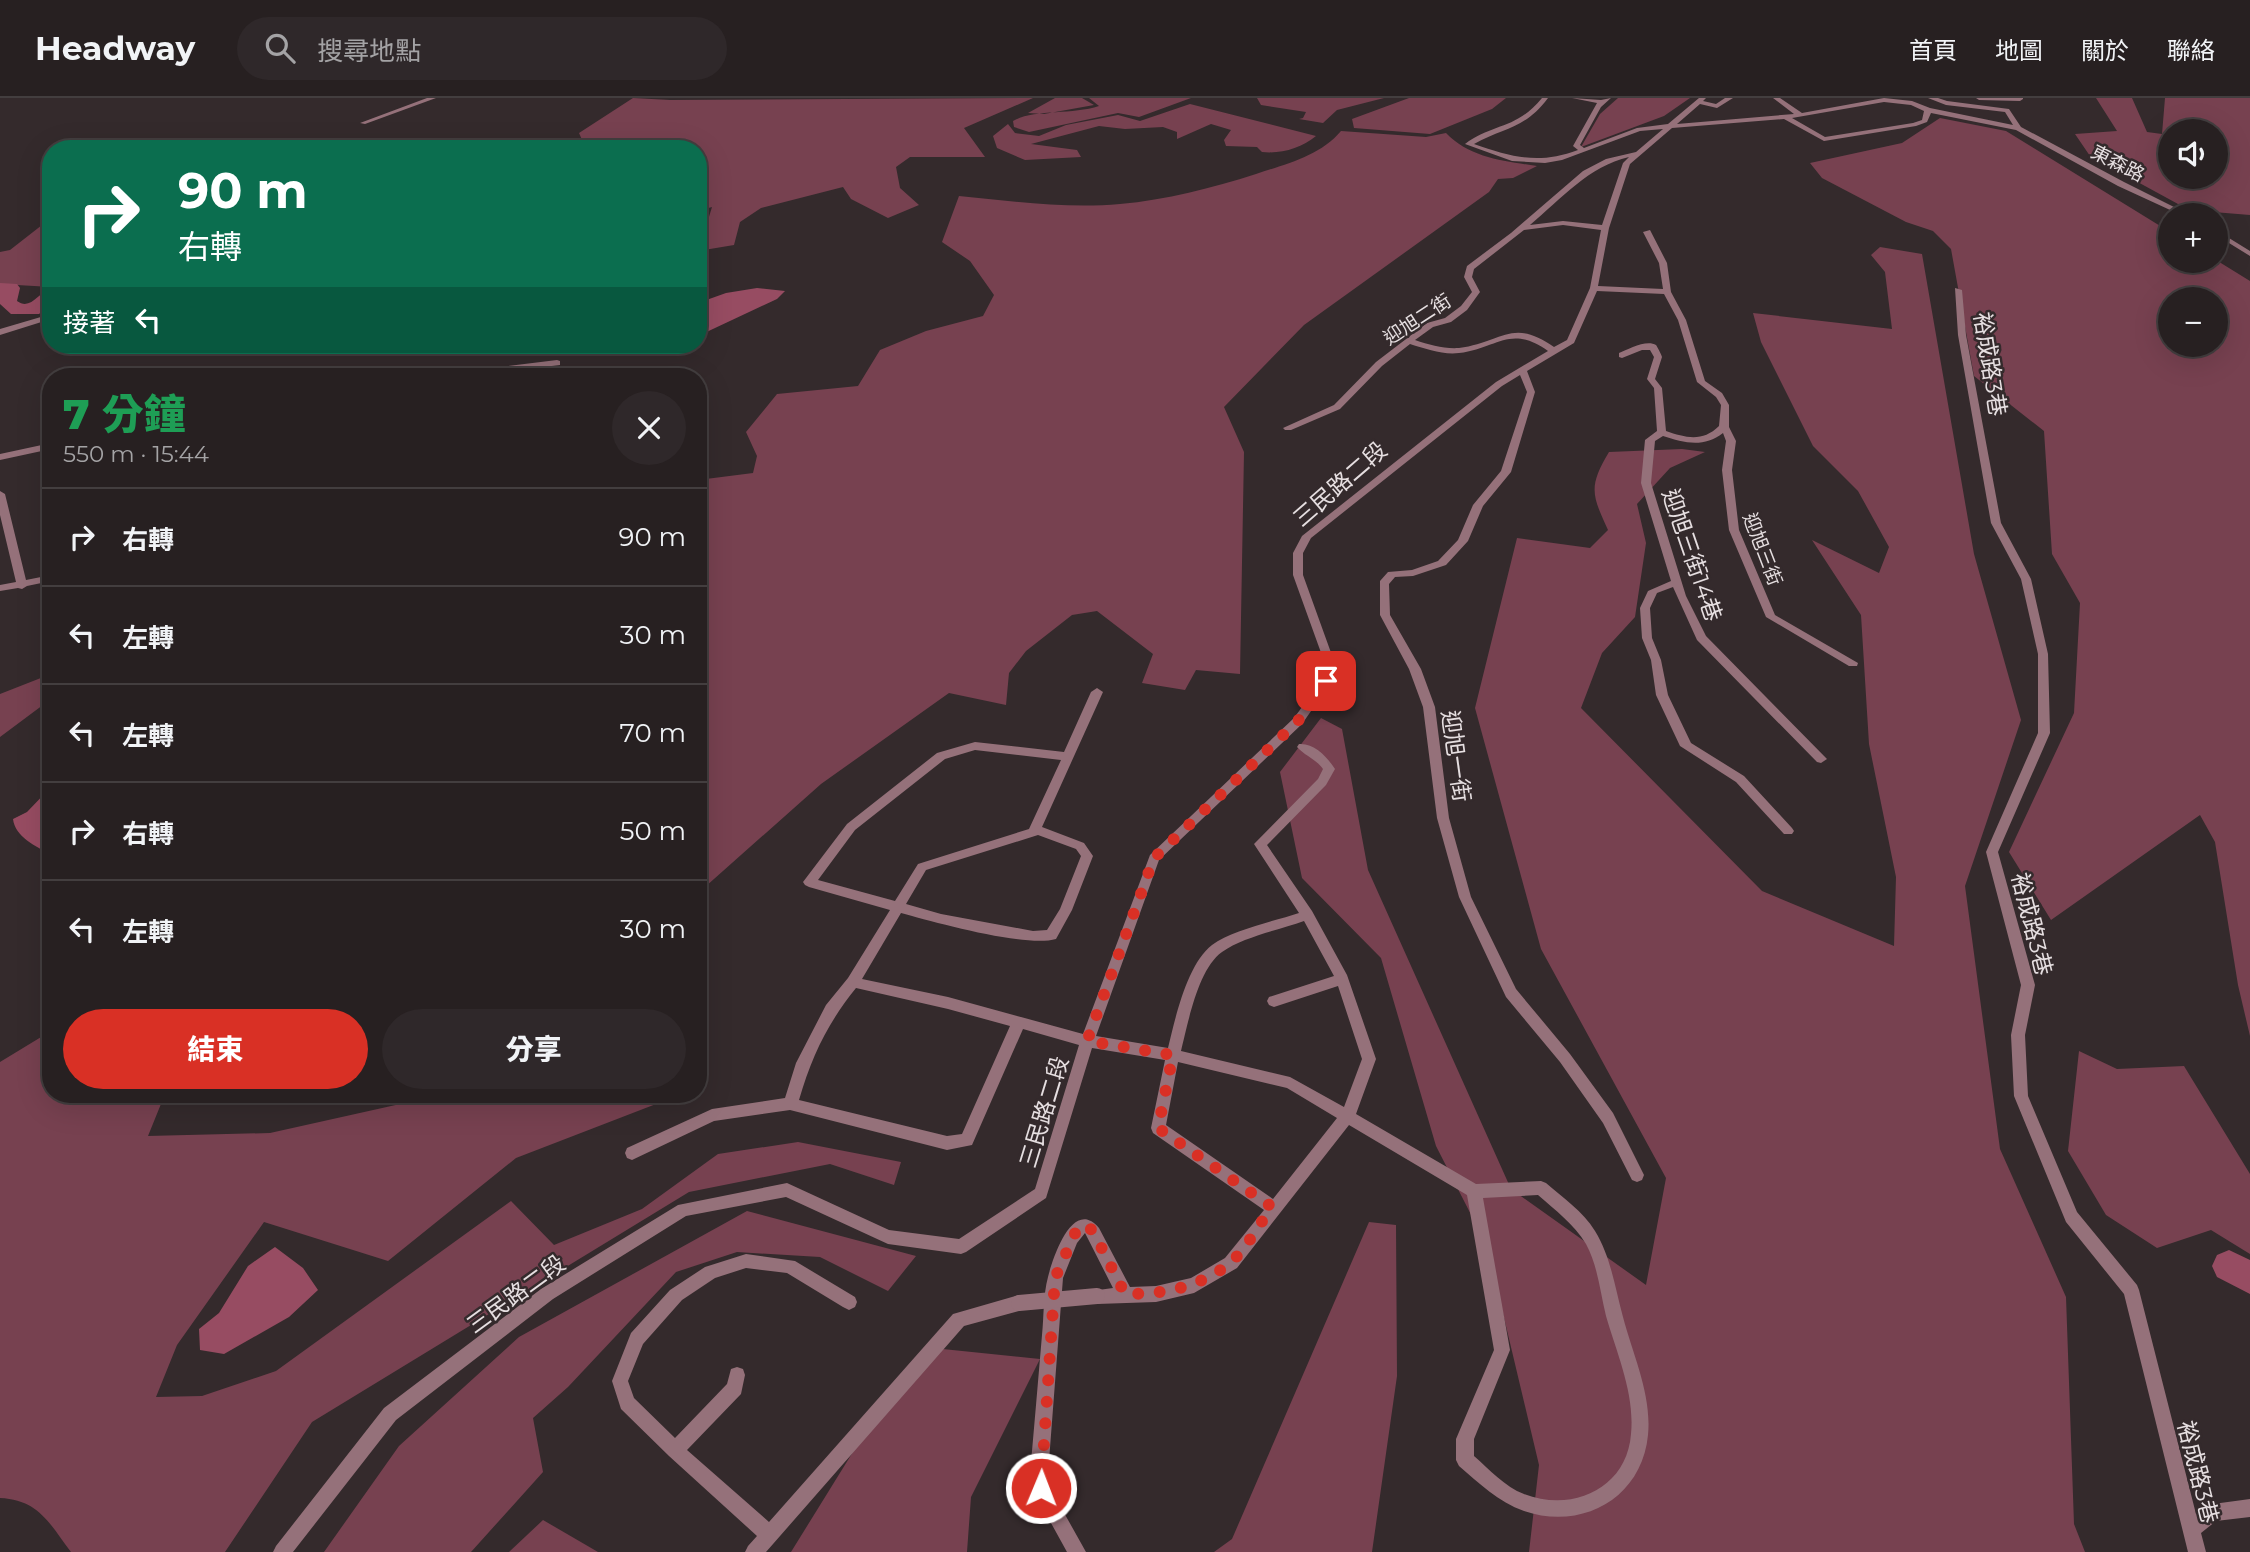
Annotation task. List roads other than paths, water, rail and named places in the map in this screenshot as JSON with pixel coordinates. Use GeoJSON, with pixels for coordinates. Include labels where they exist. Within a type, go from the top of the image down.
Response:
{"type":"FeatureCollection","features":[{"type":"Feature","properties":{"kind":"street"},"geometry":{"type":"LineString","coordinates":[[363,123],[433,98]]}},
{"type":"Feature","properties":{"kind":"street"},"geometry":{"type":"LineString","coordinates":[[1545,98],[1528,117],[1508,130],[1485,133],[1468,144],[1512,159],[1560,159],[1639,129],[1668,128],[1693,122],[1801,115],[1883,99],[1912,103],[1928,110],[2018,128]]}},
{"type":"Feature","properties":{"kind":"street"},"geometry":{"type":"LineString","coordinates":[[1576,98],[1605,100],[1576,146],[1583,150]]}},
{"type":"Feature","properties":{"kind":"street"},"geometry":{"type":"LineString","coordinates":[[1701,100],[1717,106],[1730,98]]}},
{"type":"Feature","properties":{"kind":"street"},"geometry":{"type":"LineString","coordinates":[[1778,99],[1791,98]]}},
{"type":"Feature","properties":{"kind":"street"},"geometry":{"type":"LineString","coordinates":[[1931,98],[1946,103],[2007,110],[2018,128]]}},
{"type":"Feature","properties":{"kind":"street"},"geometry":{"type":"LineString","coordinates":[[1978,98],[1984,107]]}},
{"type":"Feature","properties":{"kind":"street"},"geometry":{"type":"LineString","coordinates":[[1978,98],[2020,99]]}},
{"type":"Feature","properties":{"kind":"street"},"geometry":{"type":"LineString","coordinates":[[1778,99],[1801,115]]}},
{"type":"Feature","properties":{"kind":"street","name":"三民路二段"},"geometry":{"type":"LineString","coordinates":[[282,1552],[390,1414],[547,1294],[683,1210],[787,1190],[888,1237],[961,1247],[1041,1194],[1087,1041],[1154,858],[1298,721],[1326,681],[1329,661],[1298,575],[1298,553],[1307,536],[1388,469],[1499,384],[1571,341],[1594,288],[1605,228],[1627,163],[1701,100]]}},
{"type":"Feature","properties":{"kind":"street"},"geometry":{"type":"LineString","coordinates":[[1784,116],[1824,139],[1914,125],[1925,121],[1928,110]]}},
{"type":"Feature","properties":{"kind":"street","name":"東森路"},"geometry":{"type":"LineString","coordinates":[[2018,128],[2162,203]]}},
{"type":"Feature","properties":{"kind":"street","name":"迎旭二街"},"geometry":{"type":"LineString","coordinates":[[1288,428],[1337,407],[1379,364],[1408,341],[1464,308],[1476,292],[1468,277],[1470,268],[1522,229],[1586,173],[1608,160],[1637,153]]}},
{"type":"Feature","properties":{"kind":"street"},"geometry":{"type":"LineString","coordinates":[[1522,229],[1542,223],[1605,228]]}},
{"type":"Feature","properties":{"kind":"street","name":"迎旭三街"},"geometry":{"type":"LineString","coordinates":[[1647,232],[1663,263],[1667,292],[1682,320],[1701,382],[1718,395],[1725,405],[1724,427],[1731,441],[1727,470],[1734,530],[1771,617],[1853,663]]}},
{"type":"Feature","properties":{"kind":"street"},"geometry":{"type":"LineString","coordinates":[[2228,240],[2250,254]]}},
{"type":"Feature","properties":{"kind":"street"},"geometry":{"type":"LineString","coordinates":[[1594,288],[1667,292]]}},
{"type":"Feature","properties":{"kind":"street","name":"裕成路3巷"},"geometry":{"type":"LineString","coordinates":[[1958,290],[1962,335],[1996,523],[2026,579],[2043,654],[2045,733],[1992,852],[2028,985],[2018,1035],[2021,1096],[2071,1217],[2131,1290],[2197,1552]]}},
{"type":"Feature","properties":{"kind":"street"},"geometry":{"type":"LineString","coordinates":[[0,332],[42,319]]}},
{"type":"Feature","properties":{"kind":"street"},"geometry":{"type":"LineString","coordinates":[[1408,341],[1442,350],[1464,350],[1511,335],[1541,341],[1554,351]]}},
{"type":"Feature","properties":{"kind":"street"},"geometry":{"type":"LineString","coordinates":[[1622,355],[1640,347],[1653,347],[1658,357],[1651,379],[1658,388],[1662,432],[1682,440],[1703,442],[1714,438],[1724,427]]}},
{"type":"Feature","properties":{"kind":"street"},"geometry":{"type":"LineString","coordinates":[[518,368],[557,363]]}},
{"type":"Feature","properties":{"kind":"street"},"geometry":{"type":"LineString","coordinates":[[531,368],[535,366]]}},
{"type":"Feature","properties":{"kind":"street","name":"迎旭一街"},"geometry":{"type":"LineString","coordinates":[[1522,370],[1531,392],[1506,472],[1478,505],[1462,541],[1443,563],[1413,573],[1392,574],[1384,583],[1385,615],[1415,669],[1429,706],[1443,818],[1465,897],[1511,993],[1565,1058],[1601,1108],[1637,1175]]}},
{"type":"Feature","properties":{"kind":"street","name":"迎旭三街14巷"},"geometry":{"type":"LineString","coordinates":[[1662,432],[1650,440],[1646,483],[1678,582],[1701,638],[1821,759]]}},
{"type":"Feature","properties":{"kind":"street"},"geometry":{"type":"LineString","coordinates":[[0,457],[42,448]]}},
{"type":"Feature","properties":{"kind":"street"},"geometry":{"type":"LineString","coordinates":[[0,494],[22,586]]}},
{"type":"Feature","properties":{"kind":"street"},"geometry":{"type":"LineString","coordinates":[[0,588],[42,581]]}},
{"type":"Feature","properties":{"kind":"street"},"geometry":{"type":"LineString","coordinates":[[1678,582],[1653,591],[1645,608],[1647,638],[1656,660],[1662,695],[1671,716],[1686,746],[1740,779],[1788,831]]}},
{"type":"Feature","properties":{"kind":"street"},"geometry":{"type":"LineString","coordinates":[[1035,829],[1097,692]]}},
{"type":"Feature","properties":{"kind":"street"},"geometry":{"type":"LineString","coordinates":[[790,1104],[803,1063],[831,1009],[853,982],[900,905],[922,867],[1035,829],[1080,846],[1087,856],[1066,910],[1051,935],[1033,936],[940,919],[900,905],[808,883],[851,827],[941,756],[975,746],[1066,756]]}},
{"type":"Feature","properties":{"kind":"street"},"geometry":{"type":"LineString","coordinates":[[754,1552],[959,1320],[1019,1303],[1156,1294],[1194,1285],[1231,1263],[1272,1207],[1287,1194],[1348,1115],[1369,1059],[1342,979],[1307,915],[1260,844],[1322,782],[1329,769],[1320,757],[1303,747]]}},
{"type":"Feature","properties":{"kind":"street"},"geometry":{"type":"LineString","coordinates":[[1272,1207],[1158,1128],[1173,1055],[1199,970],[1215,949],[1307,915]]}},
{"type":"Feature","properties":{"kind":"street"},"geometry":{"type":"LineString","coordinates":[[1274,1001],[1342,979]]}},
{"type":"Feature","properties":{"kind":"street"},"geometry":{"type":"LineString","coordinates":[[853,982],[948,1003],[1087,1041],[1173,1055],[1290,1083],[1474,1191],[1541,1188],[1584,1228],[1597,1254],[1635,1388],[1640,1433],[1634,1464],[1624,1481],[1599,1500],[1555,1511],[1522,1503],[1465,1460],[1465,1440],[1502,1350],[1474,1191]]}},
{"type":"Feature","properties":{"kind":"street"},"geometry":{"type":"LineString","coordinates":[[632,1153],[712,1115],[790,1104],[947,1143],[967,1140],[1018,1024]]}},
{"type":"Feature","properties":{"kind":"street"},"geometry":{"type":"LineString","coordinates":[[1077,1552],[1041,1488],[1040,1475],[1055,1278],[1071,1238],[1082,1225],[1089,1227],[1094,1233],[1125,1294]]}},
{"type":"Feature","properties":{"kind":"street"},"geometry":{"type":"LineString","coordinates":[[769,1535],[675,1450],[628,1403],[620,1381],[637,1339],[676,1294],[711,1272],[746,1261],[789,1266],[849,1302]]}},
{"type":"Feature","properties":{"kind":"street"},"geometry":{"type":"LineString","coordinates":[[675,1450],[735,1388],[737,1375]]}},
{"type":"Feature","properties":{"kind":"street"},"geometry":{"type":"LineString","coordinates":[[2191,1529],[2213,1513],[2250,1508]]}},
{"type":"Feature","properties":{"kind":"waterway"},"geometry":{"type":"LineString","coordinates":[[0,288],[11,288],[8,303],[17,310],[33,310],[42,302]]}},
{"type":"Feature","properties":{"kind":"waterway"},"geometry":{"type":"LineString","coordinates":[[2229,1266],[2250,1278]]}}]}
